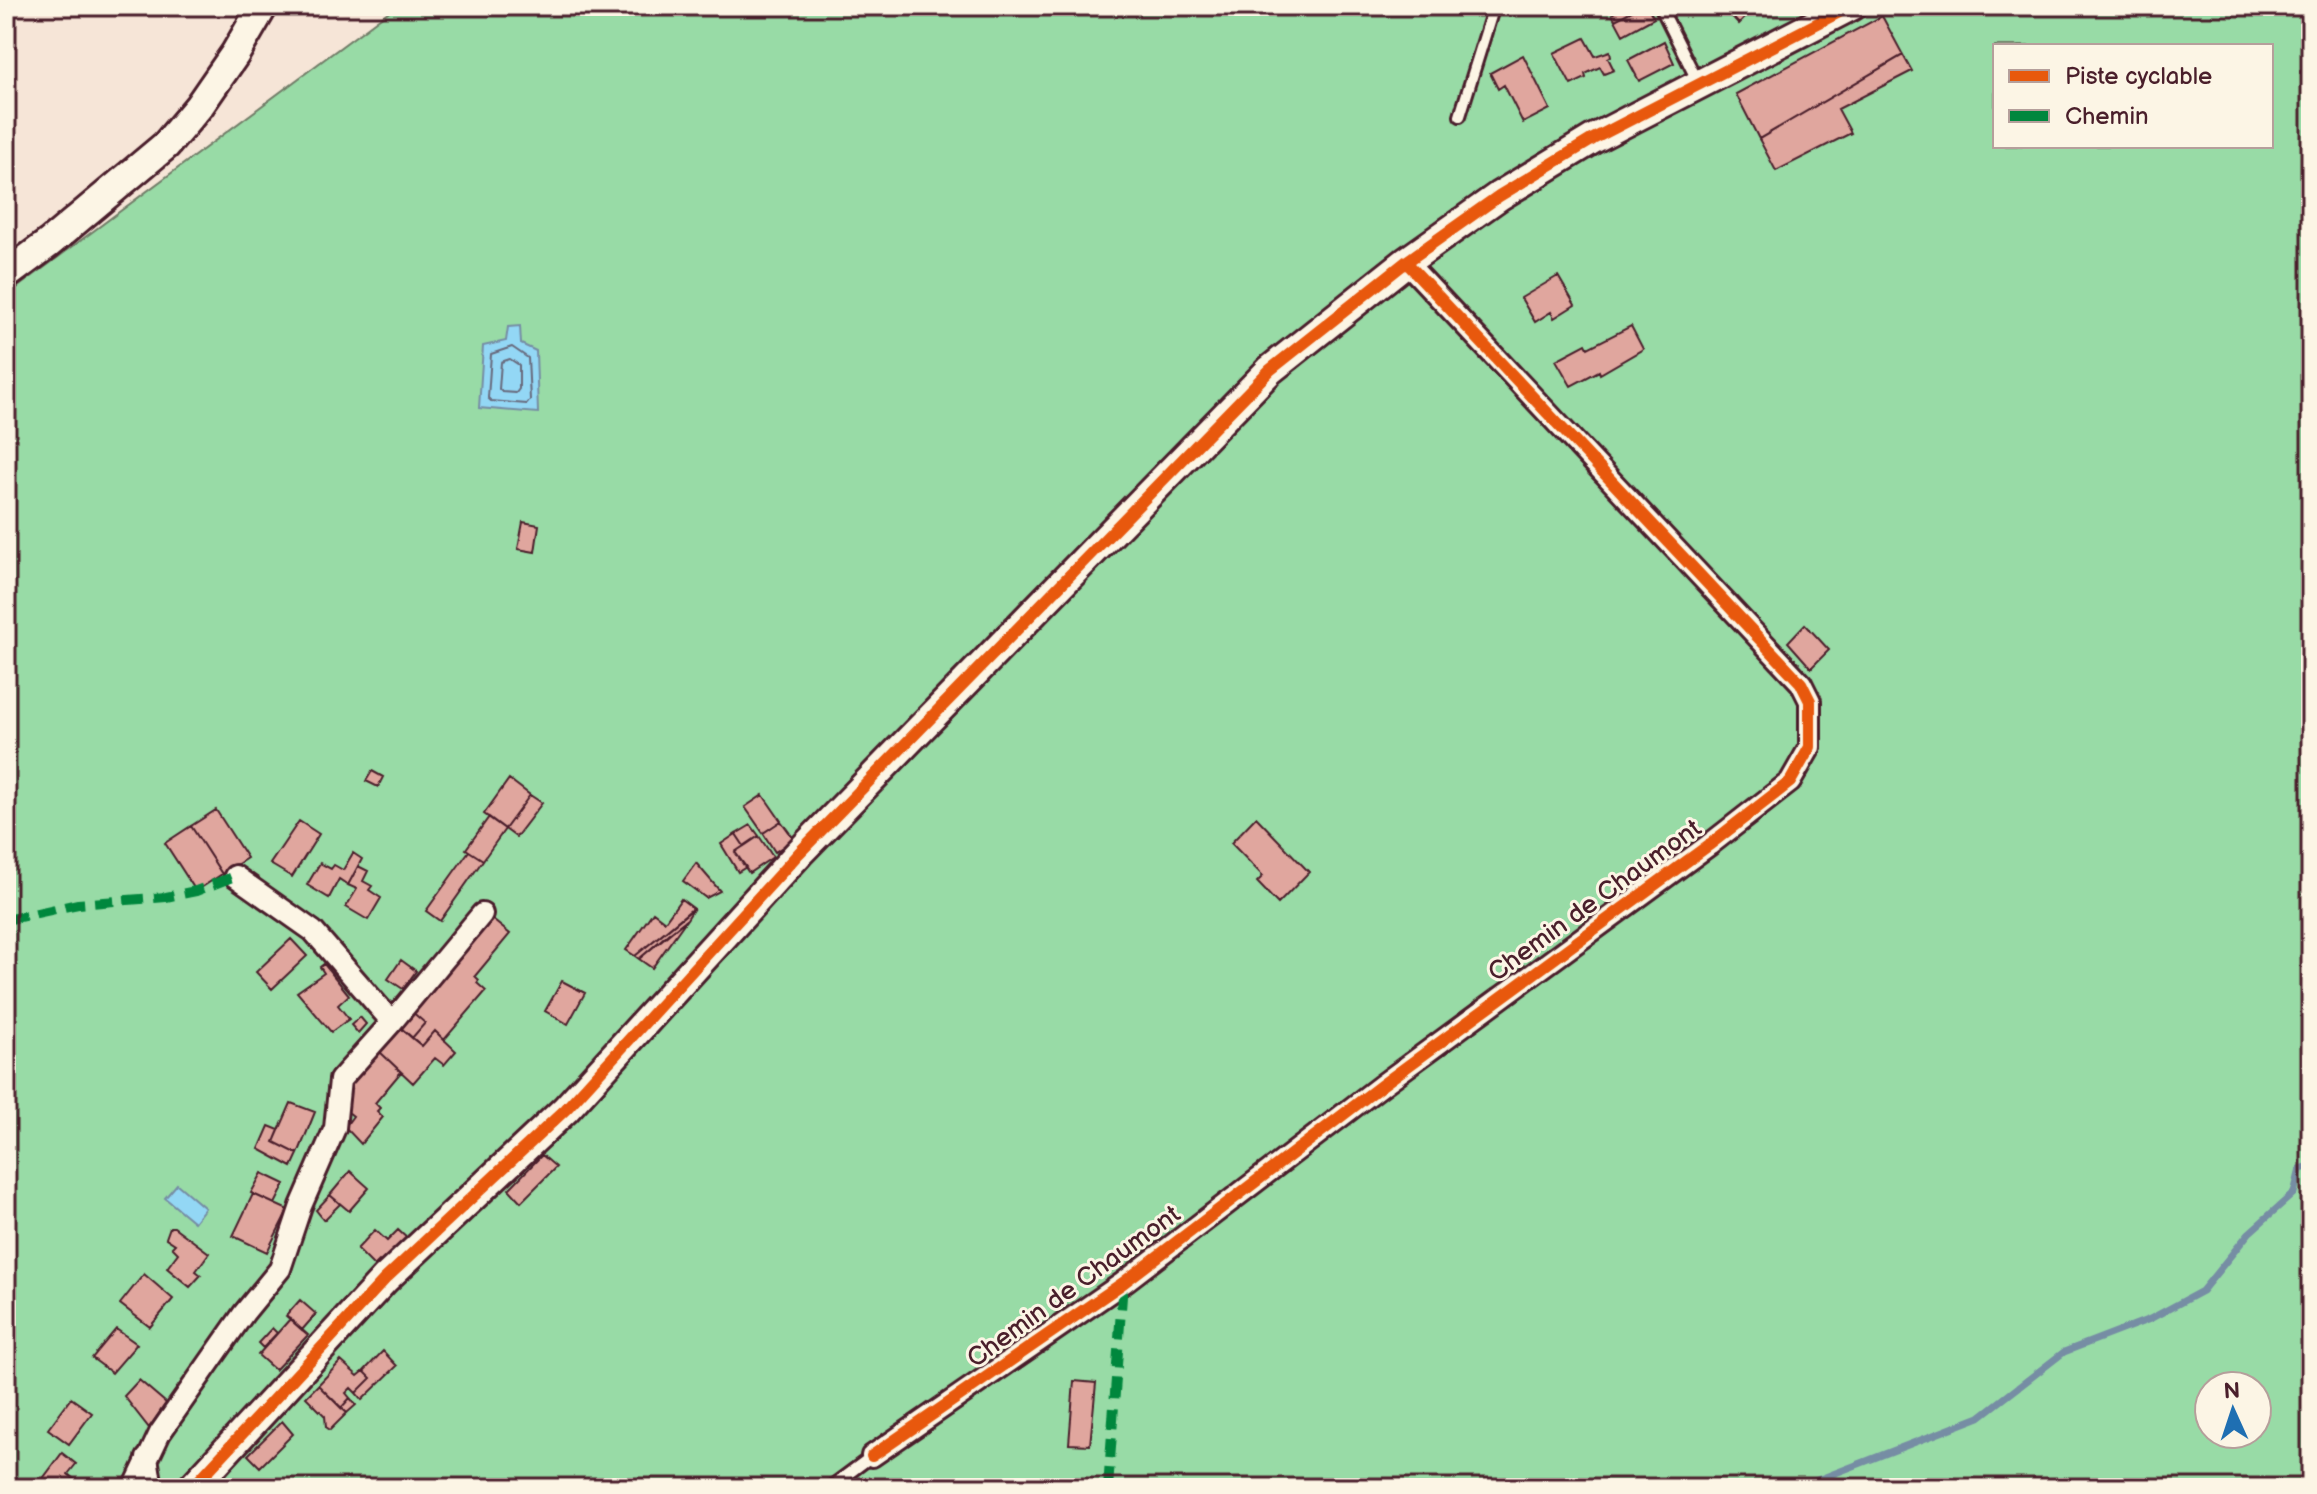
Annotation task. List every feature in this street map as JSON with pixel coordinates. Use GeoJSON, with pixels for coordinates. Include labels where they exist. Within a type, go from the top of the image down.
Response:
{"type":"FeatureCollection","features":[{"type":"Feature","properties":{"kind":"street"},"geometry":{"type":"LineString","coordinates":[[6,275],[166,145],[217,80],[263,6]]}},
{"type":"Feature","properties":{"kind":"street"},"geometry":{"type":"LineString","coordinates":[[192,1488],[385,1279],[566,1109],[799,853],[1259,381],[1406,262],[1499,196],[1593,139],[1851,6]]}},
{"type":"Feature","properties":{"kind":"street","name":"Chemin de Chaumont"},"geometry":{"type":"LineString","coordinates":[[872,1456],[1123,1283],[1382,1085],[1709,845],[1790,782],[1810,747],[1810,701],[1801,683],[1406,262]]}},
{"type":"Feature","properties":{"kind":"street"},"geometry":{"type":"LineString","coordinates":[[235,876],[313,931],[392,1022]]}},
{"type":"Feature","properties":{"kind":"street"},"geometry":{"type":"LineString","coordinates":[[134,1488],[160,1433],[244,1313],[280,1269],[301,1206],[335,1128],[340,1080],[482,914]]}},
{"type":"Feature","properties":{"kind":"street"},"geometry":{"type":"LineString","coordinates":[[147,1458],[151,1482],[158,1488]]}},
{"type":"Feature","properties":{"kind":"lane"},"geometry":{"type":"LineString","coordinates":[[1460,116],[1482,36],[1494,6]]}},
{"type":"Feature","properties":{"kind":"lane"},"geometry":{"type":"LineString","coordinates":[[1660,6],[1699,84]]}},
{"type":"Feature","properties":{"kind":"lane"},"geometry":{"type":"LineString","coordinates":[[829,1488],[872,1456]]}},
{"type":"Feature","properties":{"kind":"green space"},"geometry":{"type":"Polygon","coordinates":[[[396,6],[2311,6],[2311,1488],[6,1488],[6,296],[396,6]]]}},
{"type":"Feature","properties":{"kind":"water"},"geometry":{"type":"Polygon","coordinates":[[[520,326],[521,344],[536,351],[538,413],[479,408],[483,346],[506,341],[508,327],[520,326]]]}},
{"type":"Feature","properties":{"kind":"water"},"geometry":{"type":"Polygon","coordinates":[[[177,1184],[205,1208],[194,1222],[165,1198],[177,1184]]]}},
{"type":"Feature","properties":{"kind":"building"},"geometry":{"type":"Polygon","coordinates":[[[1624,6],[1641,6],[1615,20],[1612,14],[1624,6]]]}},
{"type":"Feature","properties":{"kind":"building"},"geometry":{"type":"Polygon","coordinates":[[[1641,6],[1647,6],[1654,18],[1623,35],[1615,20],[1641,6]]]}},
{"type":"Feature","properties":{"kind":"building"},"geometry":{"type":"Polygon","coordinates":[[[1722,6],[1757,6],[1739,24],[1722,6]]]}},
{"type":"Feature","properties":{"kind":"building"},"geometry":{"type":"Polygon","coordinates":[[[1882,16],[1903,55],[1759,139],[1736,94],[1882,16]]]}},
{"type":"Feature","properties":{"kind":"building"},"geometry":{"type":"Polygon","coordinates":[[[1585,38],[1595,56],[1610,51],[1608,58],[1614,70],[1604,74],[1600,67],[1571,85],[1554,53],[1585,38]]]}},
{"type":"Feature","properties":{"kind":"building"},"geometry":{"type":"Polygon","coordinates":[[[1664,41],[1674,63],[1639,81],[1628,60],[1664,41]]]}},
{"type":"Feature","properties":{"kind":"building"},"geometry":{"type":"Polygon","coordinates":[[[1523,55],[1550,109],[1523,123],[1504,85],[1498,89],[1490,73],[1523,55]]]}},
{"type":"Feature","properties":{"kind":"building"},"geometry":{"type":"Polygon","coordinates":[[[1903,55],[1912,71],[1838,109],[1851,133],[1776,171],[1759,139],[1903,55]]]}},
{"type":"Feature","properties":{"kind":"building"},"geometry":{"type":"Polygon","coordinates":[[[1558,276],[1575,305],[1554,318],[1551,312],[1535,322],[1521,298],[1558,276]]]}},
{"type":"Feature","properties":{"kind":"building"},"geometry":{"type":"Polygon","coordinates":[[[1631,326],[1643,349],[1600,374],[1599,371],[1571,386],[1556,360],[1631,326]]]}},
{"type":"Feature","properties":{"kind":"building"},"geometry":{"type":"Polygon","coordinates":[[[523,522],[539,525],[535,552],[518,549],[523,522]]]}},
{"type":"Feature","properties":{"kind":"building"},"geometry":{"type":"Polygon","coordinates":[[[1805,624],[1829,650],[1811,668],[1788,642],[1805,624]]]}},
{"type":"Feature","properties":{"kind":"building"},"geometry":{"type":"Polygon","coordinates":[[[372,771],[383,777],[378,787],[366,781],[372,771]]]}},
{"type":"Feature","properties":{"kind":"building"},"geometry":{"type":"Polygon","coordinates":[[[509,779],[530,795],[505,829],[484,814],[509,779]]]}},
{"type":"Feature","properties":{"kind":"building"},"geometry":{"type":"Polygon","coordinates":[[[530,795],[542,803],[516,837],[505,829],[530,795]]]}},
{"type":"Feature","properties":{"kind":"building"},"geometry":{"type":"Polygon","coordinates":[[[763,795],[781,821],[763,833],[745,807],[763,795]]]}},
{"type":"Feature","properties":{"kind":"building"},"geometry":{"type":"Polygon","coordinates":[[[216,810],[247,858],[222,874],[191,826],[216,810]]]}},
{"type":"Feature","properties":{"kind":"building"},"geometry":{"type":"Polygon","coordinates":[[[489,817],[505,829],[483,860],[466,849],[489,817]]]}},
{"type":"Feature","properties":{"kind":"building"},"geometry":{"type":"Polygon","coordinates":[[[1256,817],[1309,872],[1278,904],[1257,882],[1263,876],[1231,843],[1256,817]]]}},
{"type":"Feature","properties":{"kind":"building"},"geometry":{"type":"Polygon","coordinates":[[[299,821],[319,834],[292,877],[270,864],[299,821]]]}},
{"type":"Feature","properties":{"kind":"building"},"geometry":{"type":"Polygon","coordinates":[[[781,821],[794,839],[775,852],[763,833],[781,821]]]}},
{"type":"Feature","properties":{"kind":"building"},"geometry":{"type":"Polygon","coordinates":[[[751,825],[759,836],[744,846],[736,834],[751,825]]]}},
{"type":"Feature","properties":{"kind":"building"},"geometry":{"type":"Polygon","coordinates":[[[191,826],[222,874],[196,891],[165,843],[191,826]]]}},
{"type":"Feature","properties":{"kind":"building"},"geometry":{"type":"Polygon","coordinates":[[[736,834],[744,846],[735,852],[746,867],[738,872],[721,844],[736,834]]]}},
{"type":"Feature","properties":{"kind":"building"},"geometry":{"type":"Polygon","coordinates":[[[759,836],[773,857],[749,873],[735,852],[759,836]]]}},
{"type":"Feature","properties":{"kind":"building"},"geometry":{"type":"Polygon","coordinates":[[[469,851],[483,860],[440,921],[426,911],[469,851]]]}},
{"type":"Feature","properties":{"kind":"building"},"geometry":{"type":"Polygon","coordinates":[[[353,853],[362,859],[348,885],[339,879],[329,898],[307,885],[320,863],[331,869],[334,865],[343,870],[353,853]]]}},
{"type":"Feature","properties":{"kind":"building"},"geometry":{"type":"Polygon","coordinates":[[[696,863],[720,891],[706,898],[683,881],[696,863]]]}},
{"type":"Feature","properties":{"kind":"building"},"geometry":{"type":"Polygon","coordinates":[[[358,866],[368,871],[363,881],[372,886],[369,890],[381,898],[368,920],[346,907],[357,889],[348,885],[358,866]]]}},
{"type":"Feature","properties":{"kind":"building"},"geometry":{"type":"Polygon","coordinates":[[[681,899],[693,908],[635,956],[626,950],[653,912],[665,921],[681,899]]]}},
{"type":"Feature","properties":{"kind":"building"},"geometry":{"type":"Polygon","coordinates":[[[694,908],[687,919],[639,959],[635,956],[694,908]]]}},
{"type":"Feature","properties":{"kind":"building"},"geometry":{"type":"Polygon","coordinates":[[[489,917],[510,934],[475,976],[479,980],[477,983],[486,991],[444,1040],[435,1031],[422,1046],[412,1038],[425,1023],[410,1010],[489,917]]]}},
{"type":"Feature","properties":{"kind":"building"},"geometry":{"type":"Polygon","coordinates":[[[687,919],[652,968],[639,959],[669,933],[687,919]]]}},
{"type":"Feature","properties":{"kind":"building"},"geometry":{"type":"Polygon","coordinates":[[[291,939],[307,956],[272,989],[256,972],[291,939]]]}},
{"type":"Feature","properties":{"kind":"building"},"geometry":{"type":"Polygon","coordinates":[[[401,960],[416,971],[403,989],[388,979],[401,960]]]}},
{"type":"Feature","properties":{"kind":"building"},"geometry":{"type":"Polygon","coordinates":[[[324,964],[349,995],[338,1005],[349,1019],[331,1032],[297,992],[324,973],[320,967],[324,964]]]}},
{"type":"Feature","properties":{"kind":"building"},"geometry":{"type":"Polygon","coordinates":[[[562,981],[585,993],[568,1024],[545,1011],[562,981]]]}},
{"type":"Feature","properties":{"kind":"building"},"geometry":{"type":"Polygon","coordinates":[[[410,1010],[425,1023],[412,1038],[397,1025],[410,1010]]]}},
{"type":"Feature","properties":{"kind":"building"},"geometry":{"type":"Polygon","coordinates":[[[360,1017],[366,1024],[358,1033],[351,1025],[360,1017]]]}},
{"type":"Feature","properties":{"kind":"building"},"geometry":{"type":"Polygon","coordinates":[[[400,1027],[422,1046],[435,1031],[456,1051],[444,1065],[435,1058],[413,1083],[379,1051],[400,1027]]]}},
{"type":"Feature","properties":{"kind":"building"},"geometry":{"type":"Polygon","coordinates":[[[379,1051],[401,1072],[375,1103],[383,1117],[361,1144],[345,1127],[353,1116],[343,1108],[350,1083],[379,1051]]]}},
{"type":"Feature","properties":{"kind":"building"},"geometry":{"type":"Polygon","coordinates":[[[291,1103],[315,1112],[298,1154],[274,1142],[291,1103]]]}},
{"type":"Feature","properties":{"kind":"building"},"geometry":{"type":"Polygon","coordinates":[[[269,1126],[279,1130],[274,1142],[298,1154],[292,1167],[259,1149],[269,1126]]]}},
{"type":"Feature","properties":{"kind":"building"},"geometry":{"type":"Polygon","coordinates":[[[542,1155],[556,1167],[521,1202],[509,1189],[542,1155]]]}},
{"type":"Feature","properties":{"kind":"building"},"geometry":{"type":"Polygon","coordinates":[[[350,1171],[369,1188],[349,1211],[330,1195],[350,1171]]]}},
{"type":"Feature","properties":{"kind":"building"},"geometry":{"type":"Polygon","coordinates":[[[262,1173],[285,1184],[275,1204],[251,1193],[262,1173]]]}},
{"type":"Feature","properties":{"kind":"building"},"geometry":{"type":"Polygon","coordinates":[[[253,1194],[288,1210],[267,1252],[233,1236],[253,1194]]]}},
{"type":"Feature","properties":{"kind":"building"},"geometry":{"type":"Polygon","coordinates":[[[330,1195],[340,1204],[324,1220],[316,1210],[330,1195]]]}},
{"type":"Feature","properties":{"kind":"building"},"geometry":{"type":"Polygon","coordinates":[[[170,1227],[209,1253],[196,1271],[201,1275],[190,1287],[167,1268],[178,1253],[172,1247],[175,1244],[166,1238],[170,1227]]]}},
{"type":"Feature","properties":{"kind":"building"},"geometry":{"type":"Polygon","coordinates":[[[375,1230],[387,1241],[398,1230],[409,1240],[384,1265],[379,1261],[374,1266],[357,1249],[375,1230]]]}},
{"type":"Feature","properties":{"kind":"building"},"geometry":{"type":"Polygon","coordinates":[[[144,1274],[173,1299],[150,1327],[120,1304],[144,1274]]]}},
{"type":"Feature","properties":{"kind":"building"},"geometry":{"type":"Polygon","coordinates":[[[300,1300],[316,1314],[302,1330],[286,1316],[300,1300]]]}},
{"type":"Feature","properties":{"kind":"building"},"geometry":{"type":"Polygon","coordinates":[[[290,1319],[308,1335],[275,1370],[258,1355],[290,1319]]]}},
{"type":"Feature","properties":{"kind":"building"},"geometry":{"type":"Polygon","coordinates":[[[272,1328],[277,1333],[263,1348],[258,1343],[272,1328]]]}},
{"type":"Feature","properties":{"kind":"building"},"geometry":{"type":"Polygon","coordinates":[[[116,1329],[137,1344],[112,1373],[92,1358],[116,1329]]]}},
{"type":"Feature","properties":{"kind":"building"},"geometry":{"type":"Polygon","coordinates":[[[383,1351],[397,1366],[362,1400],[356,1393],[371,1378],[364,1371],[383,1351]]]}},
{"type":"Feature","properties":{"kind":"building"},"geometry":{"type":"Polygon","coordinates":[[[341,1361],[358,1376],[364,1371],[371,1378],[356,1393],[351,1388],[346,1393],[350,1398],[341,1408],[318,1385],[341,1361]]]}},
{"type":"Feature","properties":{"kind":"building"},"geometry":{"type":"Polygon","coordinates":[[[139,1380],[166,1403],[149,1428],[124,1396],[139,1380]]]}},
{"type":"Feature","properties":{"kind":"building"},"geometry":{"type":"Polygon","coordinates":[[[1074,1381],[1096,1383],[1090,1445],[1069,1444],[1074,1381]]]}},
{"type":"Feature","properties":{"kind":"building"},"geometry":{"type":"Polygon","coordinates":[[[318,1385],[347,1413],[330,1430],[326,1427],[325,1416],[306,1397],[318,1385]]]}},
{"type":"Feature","properties":{"kind":"building"},"geometry":{"type":"Polygon","coordinates":[[[71,1398],[92,1413],[69,1444],[48,1429],[71,1398]]]}},
{"type":"Feature","properties":{"kind":"building"},"geometry":{"type":"Polygon","coordinates":[[[350,1398],[356,1405],[347,1413],[341,1408],[350,1398]]]}},
{"type":"Feature","properties":{"kind":"building"},"geometry":{"type":"Polygon","coordinates":[[[282,1421],[293,1434],[260,1467],[248,1455],[282,1421]]]}},
{"type":"Feature","properties":{"kind":"building"},"geometry":{"type":"Polygon","coordinates":[[[62,1453],[76,1464],[68,1474],[81,1485],[79,1488],[36,1488],[62,1453]]]}},
{"type":"Feature","properties":{"kind":"waterway"},"geometry":{"type":"LineString","coordinates":[[1797,1488],[1980,1417],[2064,1352],[2150,1319],[2202,1291],[2249,1233],[2294,1193],[2300,1169],[2311,1166]]}},
{"type":"Feature","properties":{"kind":"marked path"},"geometry":{"type":"LineString","coordinates":[[6,920],[78,904],[166,897],[196,891],[235,876]]}},
{"type":"Feature","properties":{"kind":"marked path"},"geometry":{"type":"LineString","coordinates":[[1108,1488],[1123,1283]]}},
{"type":"Feature","properties":{"kind":"cycle path"},"geometry":{"type":"LineString","coordinates":[[192,1488],[385,1279],[566,1109],[799,853],[1270,370],[1406,262],[1499,196],[1593,139],[1851,6]]}},
{"type":"Feature","properties":{"kind":"cycle path"},"geometry":{"type":"LineString","coordinates":[[872,1456],[1123,1283],[1382,1085],[1709,845],[1790,782],[1810,747],[1810,701],[1801,683],[1406,262]]}}]}
